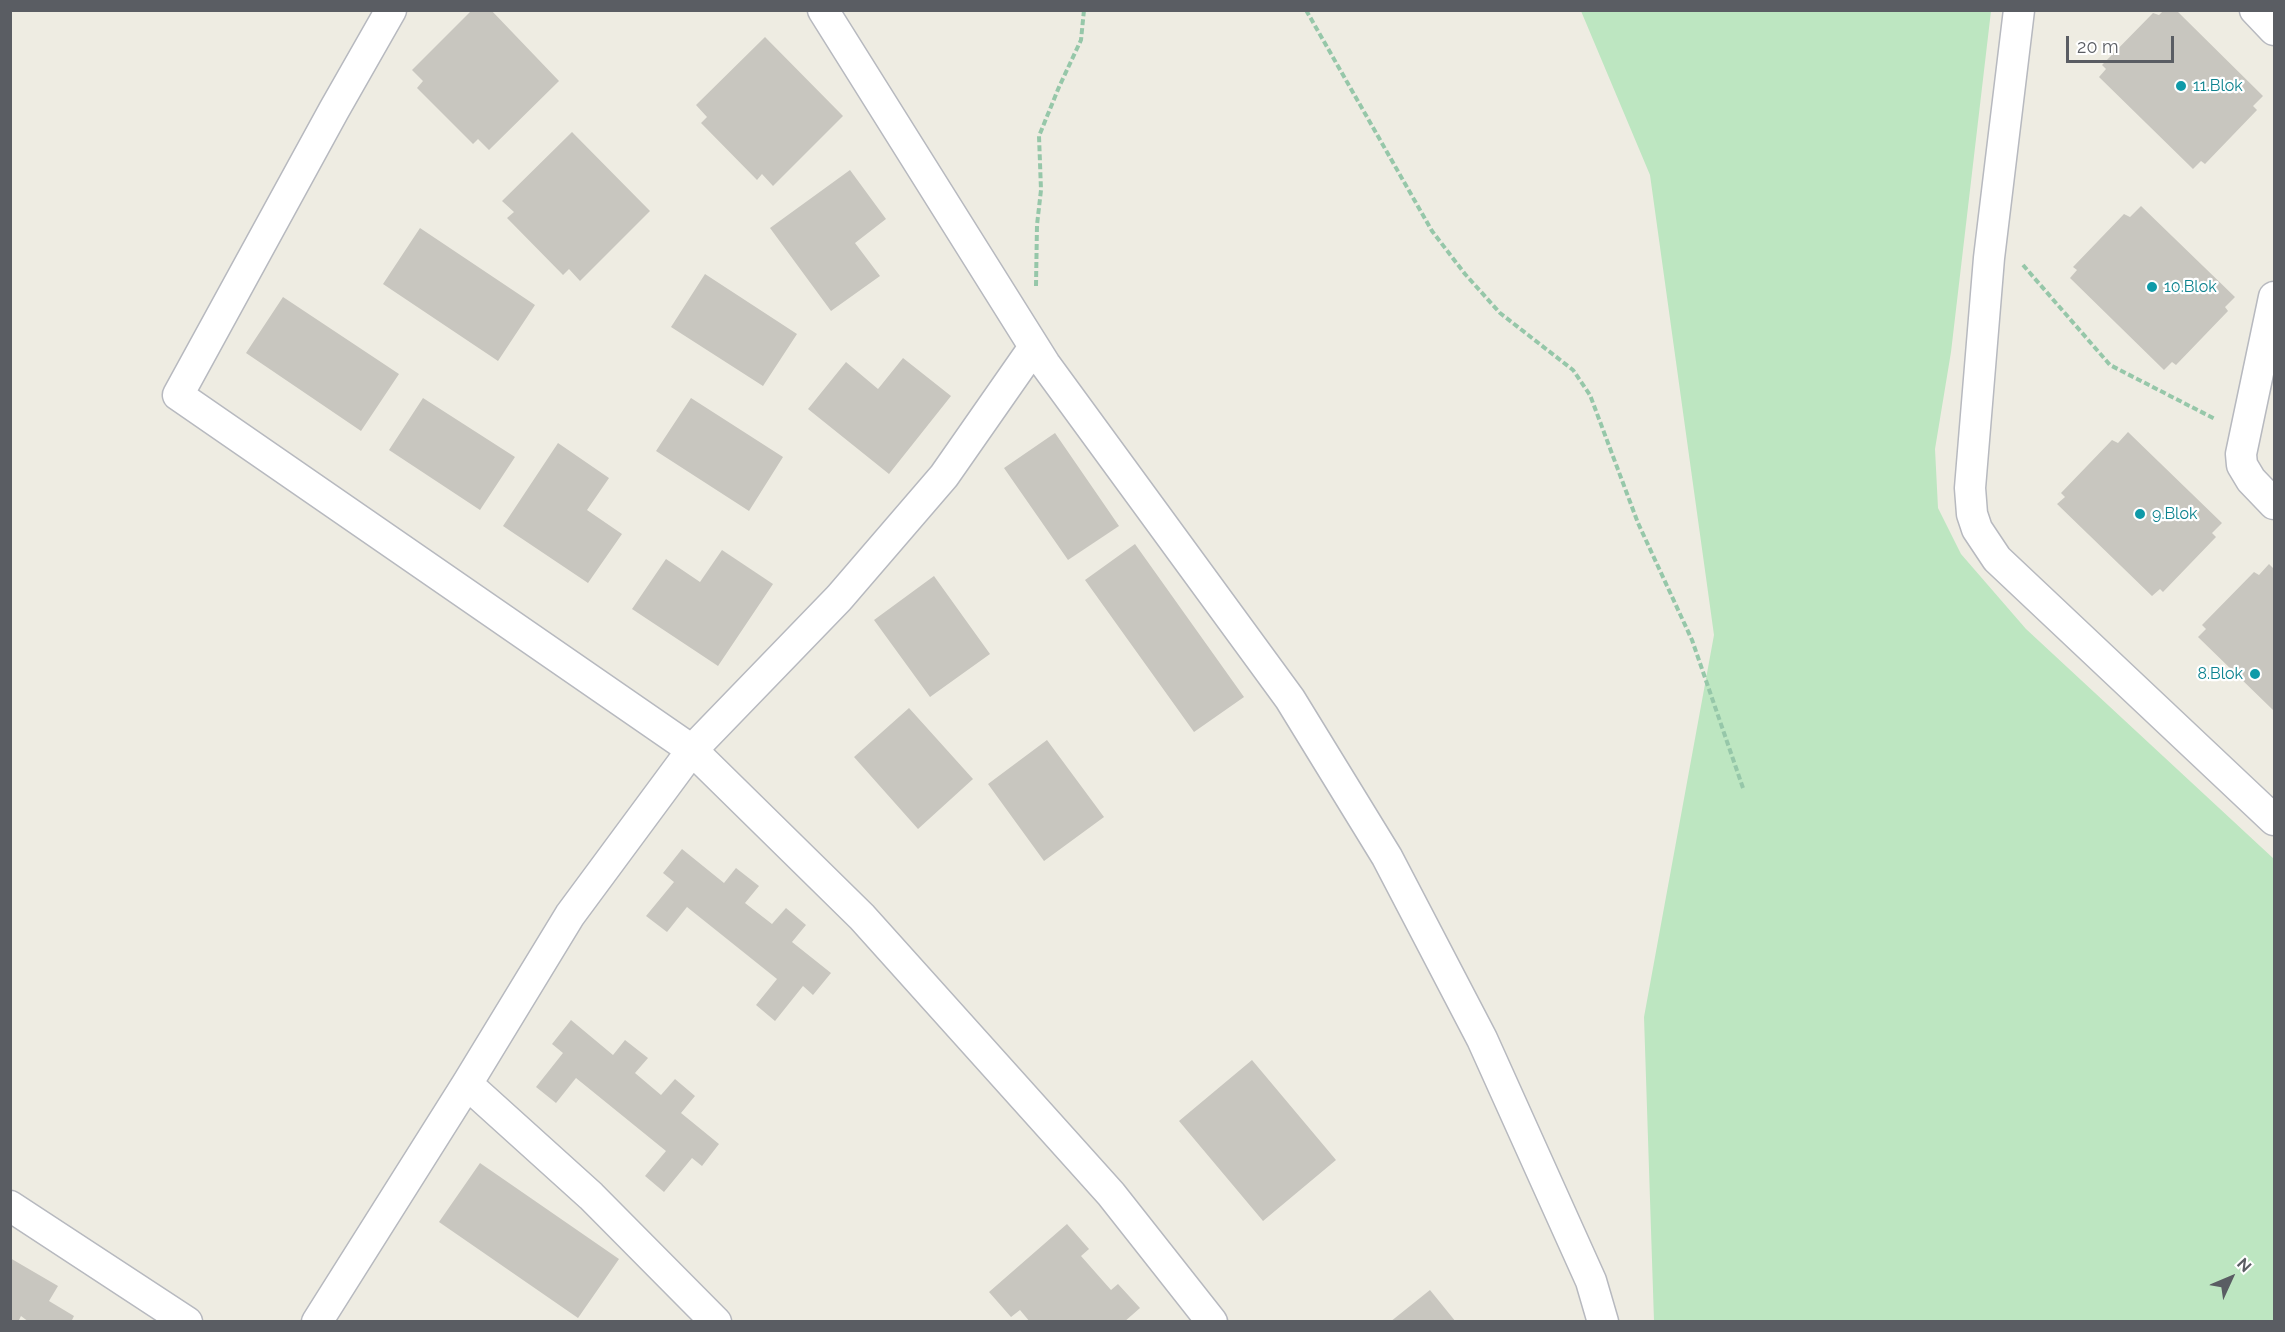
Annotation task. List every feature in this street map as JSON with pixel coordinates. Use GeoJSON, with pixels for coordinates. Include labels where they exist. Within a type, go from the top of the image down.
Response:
{"type":"FeatureCollection","features":[{"type":"Feature","properties":{"kind":"street"},"geometry":{"type":"LineString","coordinates":[[391,10],[328,120],[178,395],[692,750],[862,917],[1111,1194],[1212,1322]]}},
{"type":"Feature","properties":{"kind":"street"},"geometry":{"type":"LineString","coordinates":[[823,10],[1034,347],[1290,699],[1387,857],[1482,1039],[1591,1281],[1603,1322]]}},
{"type":"Feature","properties":{"kind":"street"},"geometry":{"type":"LineString","coordinates":[[2019,10],[1992,231],[1970,489],[1972,514],[1977,529],[1997,559],[2274,820]]}},
{"type":"Feature","properties":{"kind":"street"},"geometry":{"type":"LineString","coordinates":[[2255,10],[2274,30]]}},
{"type":"Feature","properties":{"kind":"street"},"geometry":{"type":"LineString","coordinates":[[2274,297],[2269,363],[2244,434],[2241,454],[2242,465],[2251,480],[2274,504]]}},
{"type":"Feature","properties":{"kind":"street"},"geometry":{"type":"LineString","coordinates":[[317,1322],[570,915],[692,750],[838,598],[944,476],[1034,347]]}},
{"type":"Feature","properties":{"kind":"street"},"geometry":{"type":"LineString","coordinates":[[467,1084],[591,1196],[716,1322]]}},
{"type":"Feature","properties":{"kind":"street"},"geometry":{"type":"LineString","coordinates":[[10,1206],[187,1322]]}},
{"type":"Feature","properties":{"kind":"path"},"geometry":{"type":"LineString","coordinates":[[1036,289],[1037,225],[1041,190],[1039,136],[1081,40],[1084,10]]}},
{"type":"Feature","properties":{"kind":"path"},"geometry":{"type":"LineString","coordinates":[[1306,10],[1432,231],[1465,274],[1500,313],[1573,370],[1590,395],[1638,523],[1692,640],[1743,788]]}},
{"type":"Feature","properties":{"kind":"path"},"geometry":{"type":"LineString","coordinates":[[1992,231],[2110,365],[2244,434]]}},
{"type":"Feature","properties":{"kind":"green space"},"geometry":{"type":"Polygon","coordinates":[[[1581,11],[1991,11],[1951,352],[1935,449],[1938,508],[1961,554],[2026,629],[2274,859],[2274,1321],[1654,1321],[1644,1017],[1714,635],[1650,175],[1581,11]]]}},
{"type":"Feature","properties":{"kind":"building"},"geometry":{"type":"Polygon","coordinates":[[[472,10],[491,10],[559,81],[489,150],[478,139],[473,144],[417,88],[423,81],[412,70],[472,10]]]}},
{"type":"Feature","properties":{"kind":"building","name":"11.Blok"},"geometry":{"type":"Polygon","coordinates":[[[2164,10],[2176,10],[2263,96],[2253,106],[2257,110],[2205,164],[2201,161],[2193,169],[2099,77],[2106,69],[2102,65],[2153,13],[2159,15],[2164,10]]]}},
{"type":"Feature","properties":{"kind":"building"},"geometry":{"type":"Polygon","coordinates":[[[765,37],[843,116],[773,186],[762,174],[757,180],[701,123],[707,117],[696,105],[765,37]]]}},
{"type":"Feature","properties":{"kind":"building"},"geometry":{"type":"Polygon","coordinates":[[[572,132],[650,211],[580,281],[569,269],[563,275],[507,218],[514,212],[502,201],[572,132]]]}},
{"type":"Feature","properties":{"kind":"building"},"geometry":{"type":"Polygon","coordinates":[[[850,170],[886,219],[855,243],[880,276],[831,311],[770,228],[850,170]]]}},
{"type":"Feature","properties":{"kind":"building","name":"10.Blok"},"geometry":{"type":"Polygon","coordinates":[[[2141,206],[2235,297],[2225,307],[2228,311],[2176,365],[2172,362],[2164,370],[2070,278],[2077,270],[2073,267],[2124,214],[2130,217],[2141,206]]]}},
{"type":"Feature","properties":{"kind":"building"},"geometry":{"type":"Polygon","coordinates":[[[420,228],[535,305],[498,361],[383,284],[420,228]]]}},
{"type":"Feature","properties":{"kind":"building"},"geometry":{"type":"Polygon","coordinates":[[[705,274],[797,334],[763,386],[671,327],[705,274]]]}},
{"type":"Feature","properties":{"kind":"building"},"geometry":{"type":"Polygon","coordinates":[[[283,297],[399,374],[361,431],[246,353],[283,297]]]}},
{"type":"Feature","properties":{"kind":"building"},"geometry":{"type":"Polygon","coordinates":[[[903,358],[951,396],[889,474],[808,409],[846,362],[878,389],[903,358]]]}},
{"type":"Feature","properties":{"kind":"building"},"geometry":{"type":"Polygon","coordinates":[[[423,398],[515,457],[480,510],[389,450],[423,398]]]}},
{"type":"Feature","properties":{"kind":"building"},"geometry":{"type":"Polygon","coordinates":[[[691,398],[783,457],[749,511],[656,451],[691,398]]]}},
{"type":"Feature","properties":{"kind":"building","name":"9.Blok"},"geometry":{"type":"Polygon","coordinates":[[[2128,432],[2222,523],[2212,533],[2216,537],[2163,592],[2160,589],[2152,596],[2057,504],[2065,497],[2061,493],[2112,440],[2118,443],[2128,432]]]}},
{"type":"Feature","properties":{"kind":"building"},"geometry":{"type":"Polygon","coordinates":[[[1055,433],[1119,526],[1068,560],[1004,468],[1055,433]]]}},
{"type":"Feature","properties":{"kind":"building"},"geometry":{"type":"Polygon","coordinates":[[[558,443],[609,478],[587,510],[622,534],[588,583],[503,526],[558,443]]]}},
{"type":"Feature","properties":{"kind":"building"},"geometry":{"type":"Polygon","coordinates":[[[1135,544],[1244,697],[1194,732],[1085,580],[1135,544]]]}},
{"type":"Feature","properties":{"kind":"building"},"geometry":{"type":"Polygon","coordinates":[[[722,550],[773,584],[718,666],[632,609],[666,559],[700,582],[722,550]]]}},
{"type":"Feature","properties":{"kind":"building","name":"8.Blok"},"geometry":{"type":"Polygon","coordinates":[[[2269,564],[2274,569],[2274,711],[2198,637],[2206,629],[2202,625],[2254,572],[2259,575],[2269,564]]]}},
{"type":"Feature","properties":{"kind":"building"},"geometry":{"type":"Polygon","coordinates":[[[934,576],[990,654],[930,697],[874,620],[934,576]]]}},
{"type":"Feature","properties":{"kind":"building"},"geometry":{"type":"Polygon","coordinates":[[[909,708],[973,779],[918,829],[854,757],[909,708]]]}},
{"type":"Feature","properties":{"kind":"building"},"geometry":{"type":"Polygon","coordinates":[[[1047,740],[1104,817],[1044,861],[988,784],[1047,740]]]}},
{"type":"Feature","properties":{"kind":"building"},"geometry":{"type":"Polygon","coordinates":[[[682,849],[724,883],[736,868],[759,886],[745,903],[772,924],[786,908],[806,925],[792,942],[831,973],[813,995],[803,986],[775,1021],[756,1005],[777,979],[687,907],[667,932],[646,916],[674,882],[663,873],[682,849]]]}},
{"type":"Feature","properties":{"kind":"building"},"geometry":{"type":"Polygon","coordinates":[[[571,1020],[613,1055],[625,1040],[648,1058],[635,1073],[661,1095],[675,1079],[695,1096],[681,1113],[719,1144],[702,1166],[692,1158],[664,1192],[645,1176],[666,1151],[576,1078],[556,1103],[536,1087],[563,1053],[552,1044],[571,1020]]]}},
{"type":"Feature","properties":{"kind":"building"},"geometry":{"type":"Polygon","coordinates":[[[1252,1060],[1336,1160],[1263,1221],[1179,1121],[1252,1060]]]}},
{"type":"Feature","properties":{"kind":"building"},"geometry":{"type":"Polygon","coordinates":[[[480,1163],[619,1259],[578,1318],[439,1222],[480,1163]]]}},
{"type":"Feature","properties":{"kind":"building"},"geometry":{"type":"Polygon","coordinates":[[[1067,1224],[1089,1249],[1081,1256],[1111,1290],[1118,1284],[1140,1308],[1124,1322],[1030,1322],[1020,1310],[1011,1317],[989,1292],[1067,1224]]]}},
{"type":"Feature","properties":{"kind":"building"},"geometry":{"type":"Polygon","coordinates":[[[10,1258],[58,1286],[49,1301],[74,1316],[71,1322],[29,1322],[21,1316],[18,1322],[10,1322],[10,1258]]]}},
{"type":"Feature","properties":{"kind":"building"},"geometry":{"type":"Polygon","coordinates":[[[1430,1290],[1456,1322],[1390,1322],[1430,1290]]]}},
{"type":"Feature","properties":{"kind":"place","name":"11.Blok"},"geometry":{"type":"Point","coordinates":[2181,86]}},
{"type":"Feature","properties":{"kind":"place","name":"10.Blok"},"geometry":{"type":"Point","coordinates":[2152,287]}},
{"type":"Feature","properties":{"kind":"place","name":"9.Blok"},"geometry":{"type":"Point","coordinates":[2140,514]}},
{"type":"Feature","properties":{"kind":"place","name":"8.Blok"},"geometry":{"type":"Point","coordinates":[2255,674]}}]}
